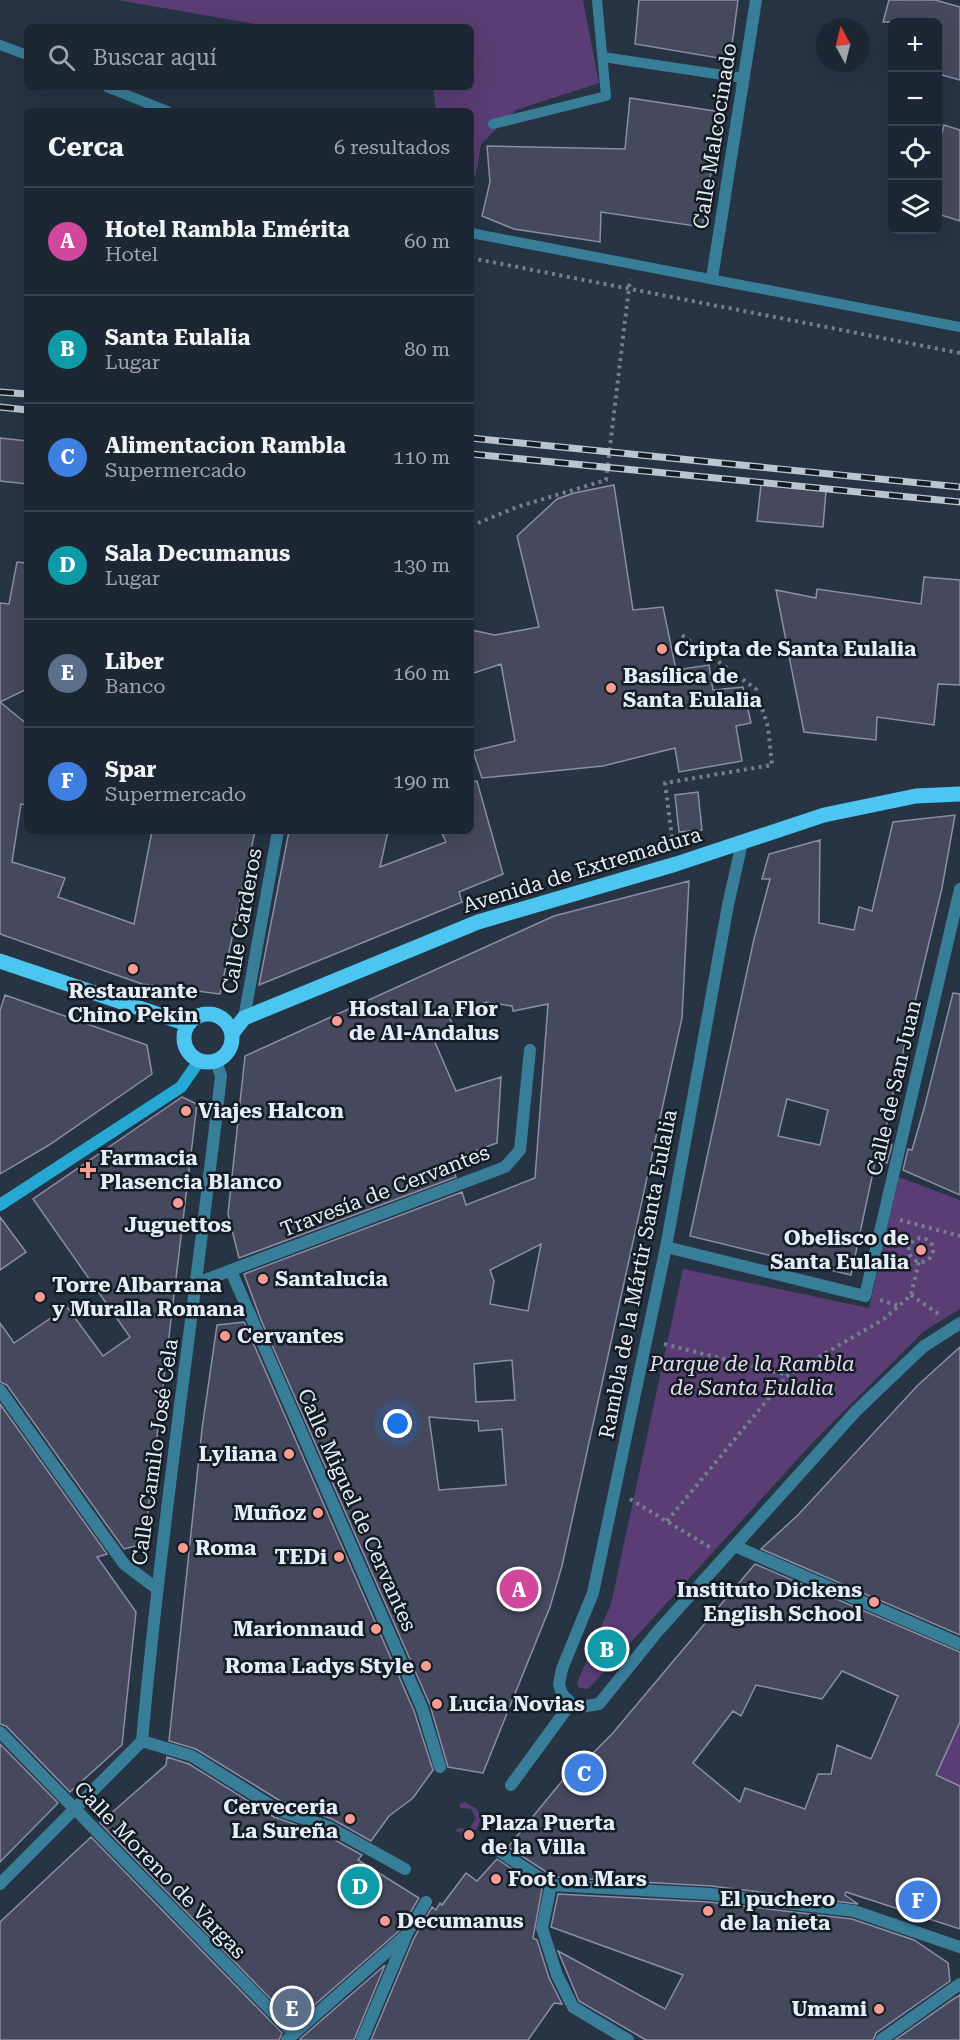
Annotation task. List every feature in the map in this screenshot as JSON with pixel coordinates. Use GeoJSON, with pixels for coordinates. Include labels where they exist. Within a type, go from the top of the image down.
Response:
{"type":"FeatureCollection","features":[{"type":"Feature","properties":{"kind":"main road","name":"Avenida de Extremadura"},"geometry":{"type":"LineString","coordinates":[[243,1018],[478,922],[676,864],[824,815],[916,796],[960,794]]}},
{"type":"Feature","properties":{"kind":"main road"},"geometry":{"type":"LineString","coordinates":[[0,961],[187,1024]]}},
{"type":"Feature","properties":{"kind":"main road"},"geometry":{"type":"LineString","coordinates":[[212,1013],[224,1018],[233,1032],[233,1043],[227,1054],[216,1061],[199,1061],[187,1051],[183,1038],[187,1024],[199,1014],[212,1013]]}},
{"type":"Feature","properties":{"kind":"main road"},"geometry":{"type":"LineString","coordinates":[[233,1032],[243,1018]]}},
{"type":"Feature","properties":{"kind":"main road"},"geometry":{"type":"LineString","coordinates":[[0,1205],[181,1087],[199,1061]]}},
{"type":"Feature","properties":{"kind":"street","name":"Calle Malcocinado"},"geometry":{"type":"LineString","coordinates":[[712,278],[756,0]]}},
{"type":"Feature","properties":{"kind":"street","name":"Calle Carderos"},"geometry":{"type":"LineString","coordinates":[[243,1018],[277,834]]}},
{"type":"Feature","properties":{"kind":"street","name":"Rambla de la Mártir Santa Eulalia"},"geometry":{"type":"LineString","coordinates":[[571,1703],[562,1694],[559,1684],[560,1676],[593,1593],[666,1247],[742,843]]}},
{"type":"Feature","properties":{"kind":"street","name":"Calle de San Juan"},"geometry":{"type":"LineString","coordinates":[[865,1296],[960,889]]}},
{"type":"Feature","properties":{"kind":"street","name":"Travesía de Cervantes"},"geometry":{"type":"LineString","coordinates":[[197,1283],[505,1167],[520,1150],[530,1050]]}},
{"type":"Feature","properties":{"kind":"street","name":"Calle Camilo José Cela"},"geometry":{"type":"LineString","coordinates":[[142,1741],[156,1588],[197,1283],[221,1076],[216,1061]]}},
{"type":"Feature","properties":{"kind":"street","name":"Rambla de la Mártir Santa Eulalia"},"geometry":{"type":"LineString","coordinates":[[666,1247],[865,1296]]}},
{"type":"Feature","properties":{"kind":"street","name":"Calle Miguel de Cervantes"},"geometry":{"type":"LineString","coordinates":[[231,1271],[422,1708],[440,1767]]}},
{"type":"Feature","properties":{"kind":"street"},"geometry":{"type":"LineString","coordinates":[[511,1785],[571,1703],[580,1707],[599,1704],[658,1631],[737,1547],[856,1411],[923,1347],[958,1325]]}},
{"type":"Feature","properties":{"kind":"street"},"geometry":{"type":"LineString","coordinates":[[0,1390],[124,1564],[156,1588]]}},
{"type":"Feature","properties":{"kind":"street"},"geometry":{"type":"LineString","coordinates":[[737,1547],[960,1644]]}},
{"type":"Feature","properties":{"kind":"street","name":"Calle Moreno de Vargas"},"geometry":{"type":"LineString","coordinates":[[0,1732],[291,2037]]}},
{"type":"Feature","properties":{"kind":"street"},"geometry":{"type":"LineString","coordinates":[[0,1884],[142,1741],[192,1756],[278,1810],[329,1827],[405,1869]]}},
{"type":"Feature","properties":{"kind":"street"},"geometry":{"type":"LineString","coordinates":[[502,1853],[551,1885],[710,1894],[854,1911],[960,1947]]}},
{"type":"Feature","properties":{"kind":"street"},"geometry":{"type":"LineString","coordinates":[[551,1885],[542,1928],[557,1975],[573,2007],[628,2040]]}},
{"type":"Feature","properties":{"kind":"street"},"geometry":{"type":"LineString","coordinates":[[362,2040],[406,1935],[426,1902]]}},
{"type":"Feature","properties":{"kind":"street"},"geometry":{"type":"LineString","coordinates":[[291,2037],[406,1935]]}},
{"type":"Feature","properties":{"kind":"street"},"geometry":{"type":"LineString","coordinates":[[881,2040],[960,1984]]}},
{"type":"Feature","properties":{"kind":"lane"},"geometry":{"type":"LineString","coordinates":[[493,124],[606,96],[597,0]]}},
{"type":"Feature","properties":{"kind":"lane"},"geometry":{"type":"LineString","coordinates":[[0,45],[24,55]]}},
{"type":"Feature","properties":{"kind":"lane"},"geometry":{"type":"LineString","coordinates":[[603,57],[743,78]]}},
{"type":"Feature","properties":{"kind":"lane"},"geometry":{"type":"LineString","coordinates":[[114,90],[160,108]]}},
{"type":"Feature","properties":{"kind":"lane"},"geometry":{"type":"LineString","coordinates":[[474,234],[960,327]]}},
{"type":"Feature","properties":{"kind":"path"},"geometry":{"type":"LineString","coordinates":[[474,259],[960,353]]}},
{"type":"Feature","properties":{"kind":"path"},"geometry":{"type":"LineString","coordinates":[[474,525],[517,507],[606,480],[630,278]]}},
{"type":"Feature","properties":{"kind":"path"},"geometry":{"type":"LineString","coordinates":[[676,864],[665,783],[772,765],[768,727],[756,689],[679,633]]}},
{"type":"Feature","properties":{"kind":"path"},"geometry":{"type":"LineString","coordinates":[[884,1216],[960,1236]]}},
{"type":"Feature","properties":{"kind":"path"},"geometry":{"type":"LineString","coordinates":[[923,1238],[925,1227]]}},
{"type":"Feature","properties":{"kind":"path"},"geometry":{"type":"LineString","coordinates":[[923,1238],[930,1243],[933,1250],[928,1259],[919,1261],[910,1254],[909,1247],[914,1240],[923,1238]]}},
{"type":"Feature","properties":{"kind":"path"},"geometry":{"type":"LineString","coordinates":[[667,1521],[788,1375],[884,1319],[911,1295],[919,1261]]}},
{"type":"Feature","properties":{"kind":"path"},"geometry":{"type":"LineString","coordinates":[[911,1295],[958,1325]]}},
{"type":"Feature","properties":{"kind":"path"},"geometry":{"type":"LineString","coordinates":[[660,1353],[662,1344],[788,1375]]}},
{"type":"Feature","properties":{"kind":"path"},"geometry":{"type":"LineString","coordinates":[[614,1490],[727,1558]]}},
{"type":"Feature","properties":{"kind":"green space"},"geometry":{"type":"Polygon","coordinates":[[[118,0],[583,0],[599,83],[516,110],[481,144],[476,175],[474,175],[474,108],[436,108],[433,90],[474,90],[474,24],[254,24],[118,0]]]}},
{"type":"Feature","properties":{"kind":"green space","name":"Parque de la Rambla de Santa Eulalia"},"geometry":{"type":"Polygon","coordinates":[[[899,1177],[960,1200],[960,1309],[923,1332],[816,1439],[593,1684],[588,1689],[579,1688],[577,1683],[611,1604],[683,1269],[869,1308],[899,1177]]]}},
{"type":"Feature","properties":{"kind":"green space"},"geometry":{"type":"Polygon","coordinates":[[[960,1722],[960,1786],[936,1775],[960,1722]]]}},
{"type":"Feature","properties":{"kind":"green space"},"geometry":{"type":"Polygon","coordinates":[[[465,1802],[477,1809],[481,1818],[477,1829],[465,1834],[455,1831],[458,1828],[469,1829],[476,1818],[471,1809],[461,1808],[459,1804],[465,1802]]]}},
{"type":"Feature","properties":{"kind":"building"},"geometry":{"type":"Polygon","coordinates":[[[639,0],[738,0],[730,60],[635,44],[639,0]]]}},
{"type":"Feature","properties":{"kind":"building"},"geometry":{"type":"Polygon","coordinates":[[[889,0],[935,0],[960,7],[960,80],[942,75],[942,18],[888,18],[888,22],[883,22],[889,0]]]}},
{"type":"Feature","properties":{"kind":"building"},"geometry":{"type":"Polygon","coordinates":[[[630,98],[721,112],[702,227],[601,212],[600,242],[514,229],[482,216],[490,182],[487,146],[625,149],[630,98]]]}},
{"type":"Feature","properties":{"kind":"building"},"geometry":{"type":"Polygon","coordinates":[[[944,125],[960,130],[960,221],[942,215],[942,132],[944,125]]]}},
{"type":"Feature","properties":{"kind":"building"},"geometry":{"type":"Polygon","coordinates":[[[0,438],[24,441],[24,484],[0,481],[0,438]]]}},
{"type":"Feature","properties":{"kind":"building","name":"Basílica de Santa Eulalia"},"geometry":{"type":"Polygon","coordinates":[[[614,485],[633,610],[663,607],[676,670],[709,665],[713,690],[743,687],[751,723],[736,726],[742,761],[679,772],[675,748],[603,766],[482,778],[474,751],[515,741],[501,664],[474,673],[474,631],[495,635],[539,627],[517,536],[557,499],[614,485]]]}},
{"type":"Feature","properties":{"kind":"building"},"geometry":{"type":"Polygon","coordinates":[[[761,485],[826,491],[823,527],[757,521],[761,485]]]}},
{"type":"Feature","properties":{"kind":"building"},"geometry":{"type":"Polygon","coordinates":[[[17,562],[24,563],[24,690],[0,702],[0,603],[9,604],[17,562]]]}},
{"type":"Feature","properties":{"kind":"building"},"geometry":{"type":"Polygon","coordinates":[[[924,577],[960,580],[960,685],[938,684],[934,725],[877,717],[876,740],[804,732],[776,590],[816,598],[817,589],[921,604],[924,577]]]}},
{"type":"Feature","properties":{"kind":"building"},"geometry":{"type":"Polygon","coordinates":[[[0,702],[24,722],[24,804],[21,804],[12,862],[65,878],[58,897],[134,924],[151,834],[254,834],[220,994],[142,984],[0,934],[0,702]]]}},
{"type":"Feature","properties":{"kind":"building"},"geometry":{"type":"Polygon","coordinates":[[[477,781],[503,874],[459,892],[462,902],[259,985],[288,834],[387,834],[380,867],[446,842],[442,834],[474,834],[474,782],[477,781]]]}},
{"type":"Feature","properties":{"kind":"building"},"geometry":{"type":"Polygon","coordinates":[[[698,792],[702,830],[679,832],[675,795],[698,792]]]}},
{"type":"Feature","properties":{"kind":"building"},"geometry":{"type":"Polygon","coordinates":[[[955,815],[942,888],[883,1143],[892,1145],[887,1163],[876,1158],[851,1275],[690,1236],[754,939],[770,879],[762,879],[769,854],[820,840],[819,923],[854,930],[859,907],[872,911],[893,822],[955,815]],[[787,1099],[778,1136],[820,1145],[828,1110],[787,1099]]]}},
{"type":"Feature","properties":{"kind":"building"},"geometry":{"type":"Polygon","coordinates":[[[689,881],[682,1018],[562,1566],[550,1607],[483,1773],[448,1767],[430,1705],[261,1320],[244,1274],[462,1192],[466,1205],[535,1178],[548,1004],[513,1011],[512,1006],[486,1002],[449,1017],[456,1033],[434,1040],[456,1091],[501,1077],[497,1143],[450,1160],[456,1177],[239,1258],[228,1214],[245,1056],[554,916],[689,881]],[[541,1244],[490,1270],[494,1281],[490,1304],[528,1311],[541,1244]],[[512,1360],[474,1364],[476,1402],[515,1400],[512,1360]],[[429,1417],[439,1490],[506,1485],[502,1429],[479,1431],[478,1421],[429,1417]]]}},
{"type":"Feature","properties":{"kind":"building"},"geometry":{"type":"Polygon","coordinates":[[[953,993],[960,994],[960,1195],[903,1170],[908,1149],[912,1150],[925,1105],[953,993]]]}},
{"type":"Feature","properties":{"kind":"building"},"geometry":{"type":"Polygon","coordinates":[[[5,995],[147,1045],[152,1074],[49,1145],[0,1174],[0,1011],[5,995]]]}},
{"type":"Feature","properties":{"kind":"building"},"geometry":{"type":"Polygon","coordinates":[[[182,1097],[197,1104],[144,1544],[124,1549],[7,1385],[0,1382],[0,1323],[14,1343],[67,1307],[103,1356],[130,1337],[33,1199],[182,1097]]]}},
{"type":"Feature","properties":{"kind":"building"},"geometry":{"type":"Polygon","coordinates":[[[0,1217],[26,1252],[0,1270],[0,1217]]]}},
{"type":"Feature","properties":{"kind":"building"},"geometry":{"type":"Polygon","coordinates":[[[244,1322],[414,1711],[433,1770],[413,1798],[389,1816],[371,1841],[332,1819],[282,1802],[196,1749],[169,1741],[202,1429],[217,1325],[244,1322]]]}},
{"type":"Feature","properties":{"kind":"building"},"geometry":{"type":"Polygon","coordinates":[[[960,1347],[960,1635],[761,1549],[798,1515],[918,1385],[960,1347]]]}},
{"type":"Feature","properties":{"kind":"building"},"geometry":{"type":"Polygon","coordinates":[[[0,1404],[107,1554],[97,1557],[136,1612],[122,1745],[70,1792],[6,1726],[0,1724],[0,1404]]]}},
{"type":"Feature","properties":{"kind":"building"},"geometry":{"type":"Polygon","coordinates":[[[755,1564],[960,1652],[960,1722],[936,1775],[960,1786],[960,1929],[846,1892],[845,1895],[858,1904],[711,1886],[554,1877],[508,1847],[571,1770],[574,1772],[612,1734],[755,1564]],[[842,1671],[822,1699],[756,1685],[741,1716],[733,1711],[693,1763],[740,1802],[745,1788],[805,1809],[818,1774],[831,1774],[837,1745],[871,1759],[898,1696],[842,1671]]]}},
{"type":"Feature","properties":{"kind":"building"},"geometry":{"type":"Polygon","coordinates":[[[0,1744],[58,1803],[0,1862],[0,1744]]]}},
{"type":"Feature","properties":{"kind":"building"},"geometry":{"type":"Polygon","coordinates":[[[167,1757],[189,1764],[274,1817],[326,1835],[362,1855],[358,1860],[419,1898],[400,1930],[294,2023],[100,1823],[166,1765],[167,1757]]]}},
{"type":"Feature","properties":{"kind":"building"},"geometry":{"type":"Polygon","coordinates":[[[91,1837],[282,2033],[279,2040],[0,2040],[0,1922],[91,1837]]]}},
{"type":"Feature","properties":{"kind":"building"},"geometry":{"type":"Polygon","coordinates":[[[497,1859],[542,1889],[533,1938],[537,1940],[549,1978],[562,2004],[554,2003],[528,2040],[371,2040],[414,1938],[432,1907],[436,1910],[440,1903],[442,1905],[466,1873],[477,1881],[497,1859]]]}},
{"type":"Feature","properties":{"kind":"building"},"geometry":{"type":"Polygon","coordinates":[[[558,1894],[709,1902],[852,1919],[914,1940],[948,1963],[950,1981],[876,2033],[873,2040],[646,2040],[579,2001],[558,1951],[665,2009],[683,1975],[551,1927],[558,1894]]]}},
{"type":"Feature","properties":{"kind":"building"},"geometry":{"type":"Polygon","coordinates":[[[385,1965],[354,2040],[300,2040],[300,2039],[385,1965]]]}},
{"type":"Feature","properties":{"kind":"building"},"geometry":{"type":"Polygon","coordinates":[[[960,1995],[960,2040],[895,2040],[952,2000],[960,1995]]]}},
{"type":"Feature","properties":{"kind":"railway"},"geometry":{"type":"LineString","coordinates":[[0,392],[24,394]]}},
{"type":"Feature","properties":{"kind":"railway"},"geometry":{"type":"LineString","coordinates":[[0,407],[24,410]]}},
{"type":"Feature","properties":{"kind":"railway"},"geometry":{"type":"LineString","coordinates":[[474,438],[960,487]]}},
{"type":"Feature","properties":{"kind":"railway"},"geometry":{"type":"LineString","coordinates":[[474,454],[960,502]]}},
{"type":"Feature","properties":{"kind":"place","name":"Cripta de Santa Eulalia"},"geometry":{"type":"Point","coordinates":[662,649]}},
{"type":"Feature","properties":{"kind":"place","name":"Basílica de Santa Eulalia"},"geometry":{"type":"Point","coordinates":[611,688]}},
{"type":"Feature","properties":{"kind":"place","name":"Restaurante Chino Pekin"},"geometry":{"type":"Point","coordinates":[133,969]}},
{"type":"Feature","properties":{"kind":"place","name":"Hostal La Flor de Al-Andalus"},"geometry":{"type":"Point","coordinates":[337,1021]}},
{"type":"Feature","properties":{"kind":"place","name":"Viajes Halcon"},"geometry":{"type":"Point","coordinates":[186,1111]}},
{"type":"Feature","properties":{"kind":"place","name":"Farmacia Plasencia Blanco"},"geometry":{"type":"Point","coordinates":[88,1170]}},
{"type":"Feature","properties":{"kind":"place","name":"Juguettos"},"geometry":{"type":"Point","coordinates":[178,1203]}},
{"type":"Feature","properties":{"kind":"place","name":"Obelisco de Santa Eulalia"},"geometry":{"type":"Point","coordinates":[921,1250]}},
{"type":"Feature","properties":{"kind":"place","name":"Santalucia"},"geometry":{"type":"Point","coordinates":[263,1279]}},
{"type":"Feature","properties":{"kind":"place","name":"Torre Albarrana y Muralla Romana"},"geometry":{"type":"Point","coordinates":[40,1297]}},
{"type":"Feature","properties":{"kind":"place","name":"Cervantes"},"geometry":{"type":"Point","coordinates":[225,1336]}},
{"type":"Feature","properties":{"kind":"place","name":"Lyliana"},"geometry":{"type":"Point","coordinates":[289,1454]}},
{"type":"Feature","properties":{"kind":"place","name":"Muñoz"},"geometry":{"type":"Point","coordinates":[318,1513]}},
{"type":"Feature","properties":{"kind":"place","name":"Roma"},"geometry":{"type":"Point","coordinates":[183,1548]}},
{"type":"Feature","properties":{"kind":"place","name":"TEDi"},"geometry":{"type":"Point","coordinates":[339,1557]}},
{"type":"Feature","properties":{"kind":"place","name":"Hotel Rambla Emérita"},"geometry":{"type":"Point","coordinates":[519,1589]}},
{"type":"Feature","properties":{"kind":"place","name":"Instituto Dickens English School"},"geometry":{"type":"Point","coordinates":[874,1602]}},
{"type":"Feature","properties":{"kind":"place","name":"Marionnaud"},"geometry":{"type":"Point","coordinates":[376,1629]}},
{"type":"Feature","properties":{"kind":"place","name":"Santa Eulalia"},"geometry":{"type":"Point","coordinates":[607,1649]}},
{"type":"Feature","properties":{"kind":"place","name":"Roma Ladys Style"},"geometry":{"type":"Point","coordinates":[426,1666]}},
{"type":"Feature","properties":{"kind":"place","name":"Lucia Novias"},"geometry":{"type":"Point","coordinates":[437,1704]}},
{"type":"Feature","properties":{"kind":"place","name":"Alimentacion Rambla"},"geometry":{"type":"Point","coordinates":[584,1773]}},
{"type":"Feature","properties":{"kind":"place","name":"Cerveceria La Sureña"},"geometry":{"type":"Point","coordinates":[350,1819]}},
{"type":"Feature","properties":{"kind":"place","name":"Plaza Puerta de la Villa"},"geometry":{"type":"Point","coordinates":[469,1835]}},
{"type":"Feature","properties":{"kind":"place","name":"Foot on Mars"},"geometry":{"type":"Point","coordinates":[496,1879]}},
{"type":"Feature","properties":{"kind":"place","name":"Sala Decumanus"},"geometry":{"type":"Point","coordinates":[360,1886]}},
{"type":"Feature","properties":{"kind":"place","name":"Spar"},"geometry":{"type":"Point","coordinates":[918,1900]}},
{"type":"Feature","properties":{"kind":"place","name":"El puchero de la nieta"},"geometry":{"type":"Point","coordinates":[708,1911]}},
{"type":"Feature","properties":{"kind":"place","name":"Decumanus"},"geometry":{"type":"Point","coordinates":[385,1921]}},
{"type":"Feature","properties":{"kind":"place","name":"Liber"},"geometry":{"type":"Point","coordinates":[292,2008]}},
{"type":"Feature","properties":{"kind":"place","name":"Umami"},"geometry":{"type":"Point","coordinates":[879,2009]}}]}
